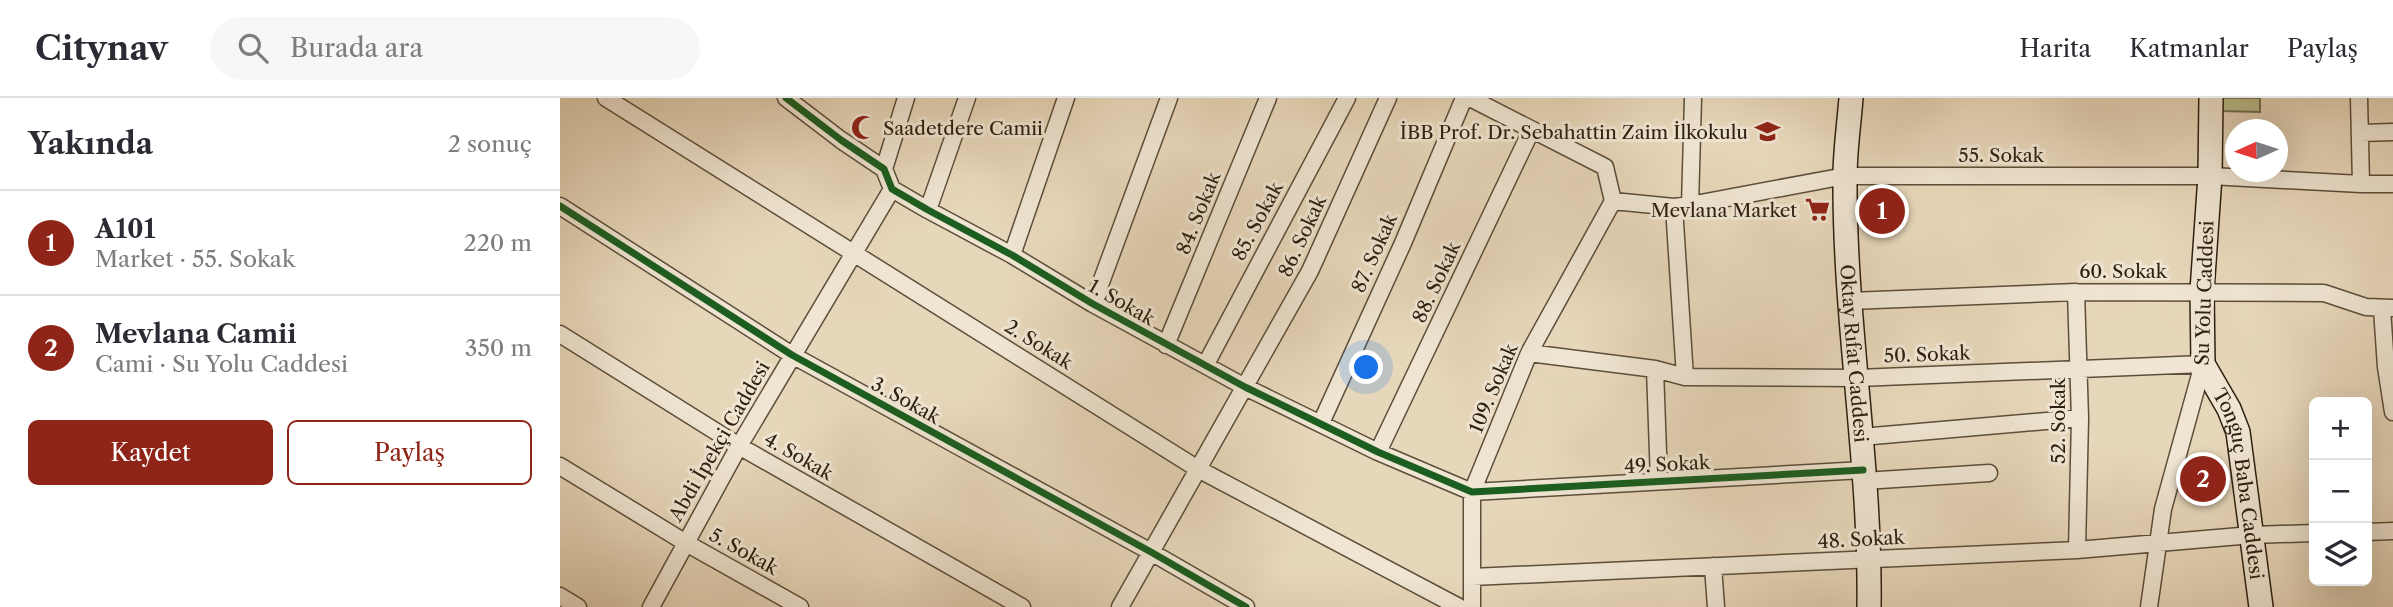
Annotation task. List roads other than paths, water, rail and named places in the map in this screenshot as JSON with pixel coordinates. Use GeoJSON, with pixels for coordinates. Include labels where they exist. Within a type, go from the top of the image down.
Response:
{"type":"FeatureCollection","features":[{"type":"Feature","properties":{"kind":"street","name":"2. Sokak"},"geometry":{"type":"LineString","coordinates":[[606,98],[1198,469],[1459,607]]}},
{"type":"Feature","properties":{"kind":"street"},"geometry":{"type":"LineString","coordinates":[[786,98],[841,141],[884,169],[892,189]]}},
{"type":"Feature","properties":{"kind":"street"},"geometry":{"type":"LineString","coordinates":[[884,169],[906,98]]}},
{"type":"Feature","properties":{"kind":"street"},"geometry":{"type":"LineString","coordinates":[[928,210],[967,98]]}},
{"type":"Feature","properties":{"kind":"street"},"geometry":{"type":"LineString","coordinates":[[1012,255],[1066,98]]}},
{"type":"Feature","properties":{"kind":"street"},"geometry":{"type":"LineString","coordinates":[[1093,304],[1169,98]]}},
{"type":"Feature","properties":{"kind":"street","name":"84. Sokak"},"geometry":{"type":"LineString","coordinates":[[1166,345],[1268,98]]}},
{"type":"Feature","properties":{"kind":"street","name":"85. Sokak"},"geometry":{"type":"LineString","coordinates":[[1206,364],[1347,98]]}},
{"type":"Feature","properties":{"kind":"street","name":"86. Sokak"},"geometry":{"type":"LineString","coordinates":[[1120,607],[1310,271],[1388,98]]}},
{"type":"Feature","properties":{"kind":"street","name":"87. Sokak"},"geometry":{"type":"LineString","coordinates":[[1321,423],[1403,243],[1464,98]]}},
{"type":"Feature","properties":{"kind":"street"},"geometry":{"type":"LineString","coordinates":[[1470,98],[1497,105],[1531,131],[1605,167],[1613,201]]}},
{"type":"Feature","properties":{"kind":"street"},"geometry":{"type":"LineString","coordinates":[[1685,377],[1682,206],[1693,98]]}},
{"type":"Feature","properties":{"kind":"street","name":"Oktay Rıfat Caddesi"},"geometry":{"type":"LineString","coordinates":[[1851,98],[1845,176],[1850,300],[1870,559],[1869,607]]}},
{"type":"Feature","properties":{"kind":"street"},"geometry":{"type":"LineString","coordinates":[[2359,98],[2361,184]]}},
{"type":"Feature","properties":{"kind":"street","name":"Su Yolu Caddesi"},"geometry":{"type":"LineString","coordinates":[[2149,607],[2162,509],[2203,364],[2202,291],[2210,176],[2206,99]]}},
{"type":"Feature","properties":{"kind":"street","name":"88. Sokak"},"geometry":{"type":"LineString","coordinates":[[1378,452],[1531,131]]}},
{"type":"Feature","properties":{"kind":"street"},"geometry":{"type":"LineString","coordinates":[[2361,133],[2393,132]]}},
{"type":"Feature","properties":{"kind":"street","name":"55. Sokak"},"geometry":{"type":"LineString","coordinates":[[1613,201],[1682,206],[1845,176],[2210,176],[2393,184]]}},
{"type":"Feature","properties":{"kind":"street","name":"Abdi İpekçi Caddesi"},"geometry":{"type":"LineString","coordinates":[[650,607],[738,446],[892,189]]}},
{"type":"Feature","properties":{"kind":"street","name":"1. Sokak"},"geometry":{"type":"LineString","coordinates":[[892,189],[1245,387],[1378,452],[1472,492]]}},
{"type":"Feature","properties":{"kind":"street","name":"109. Sokak"},"geometry":{"type":"LineString","coordinates":[[1472,607],[1472,492],[1529,353],[1613,201]]}},
{"type":"Feature","properties":{"kind":"street","name":"3. Sokak"},"geometry":{"type":"LineString","coordinates":[[560,206],[792,355],[1246,607]]}},
{"type":"Feature","properties":{"kind":"street","name":"60. Sokak"},"geometry":{"type":"LineString","coordinates":[[1850,300],[2076,292],[2324,293],[2366,307],[2388,309]]}},
{"type":"Feature","properties":{"kind":"street","name":"52. Sokak"},"geometry":{"type":"LineString","coordinates":[[2076,292],[2080,418],[2077,550]]}},
{"type":"Feature","properties":{"kind":"street"},"geometry":{"type":"LineString","coordinates":[[2388,309],[2386,367],[2393,412]]}},
{"type":"Feature","properties":{"kind":"street","name":"4. Sokak"},"geometry":{"type":"LineString","coordinates":[[560,334],[738,446],[1022,607]]}},
{"type":"Feature","properties":{"kind":"street","name":"50. Sokak"},"geometry":{"type":"LineString","coordinates":[[1529,353],[1656,369],[1685,377],[1858,378],[2203,364]]}},
{"type":"Feature","properties":{"kind":"street","name":"Tonguç Baba Caddesi"},"geometry":{"type":"LineString","coordinates":[[2203,364],[2229,408],[2238,432],[2261,607]]}},
{"type":"Feature","properties":{"kind":"street"},"geometry":{"type":"LineString","coordinates":[[1656,369],[1658,480]]}},
{"type":"Feature","properties":{"kind":"street"},"geometry":{"type":"LineString","coordinates":[[1861,437],[2080,418]]}},
{"type":"Feature","properties":{"kind":"street","name":"5. Sokak"},"geometry":{"type":"LineString","coordinates":[[560,466],[686,543],[800,607]]}},
{"type":"Feature","properties":{"kind":"street","name":"49. Sokak"},"geometry":{"type":"LineString","coordinates":[[1472,492],[1658,480],[1989,473]]}},
{"type":"Feature","properties":{"kind":"street"},"geometry":{"type":"LineString","coordinates":[[2372,532],[2393,531]]}},
{"type":"Feature","properties":{"kind":"street","name":"48. Sokak"},"geometry":{"type":"LineString","coordinates":[[1472,577],[2077,550],[2252,535],[2309,533]]}},
{"type":"Feature","properties":{"kind":"street"},"geometry":{"type":"LineString","coordinates":[[1713,566],[1716,607]]}},
{"type":"Feature","properties":{"kind":"street"},"geometry":{"type":"LineString","coordinates":[[560,596],[578,607]]}},
{"type":"Feature","properties":{"kind":"place","name":"Saadetdere Camii"},"geometry":{"type":"Point","coordinates":[863,128]}},
{"type":"Feature","properties":{"kind":"place","name":"İBB Prof. Dr. Sebahattin Zaim İlkokulu"},"geometry":{"type":"Point","coordinates":[1768,132]}},
{"type":"Feature","properties":{"kind":"place","name":"Mevlana Market"},"geometry":{"type":"Point","coordinates":[1817,210]}},
{"type":"Feature","properties":{"kind":"place","name":"A101"},"geometry":{"type":"Point","coordinates":[1882,211]}},
{"type":"Feature","properties":{"kind":"place","name":"Mevlana Camii"},"geometry":{"type":"Point","coordinates":[2203,479]}}]}
